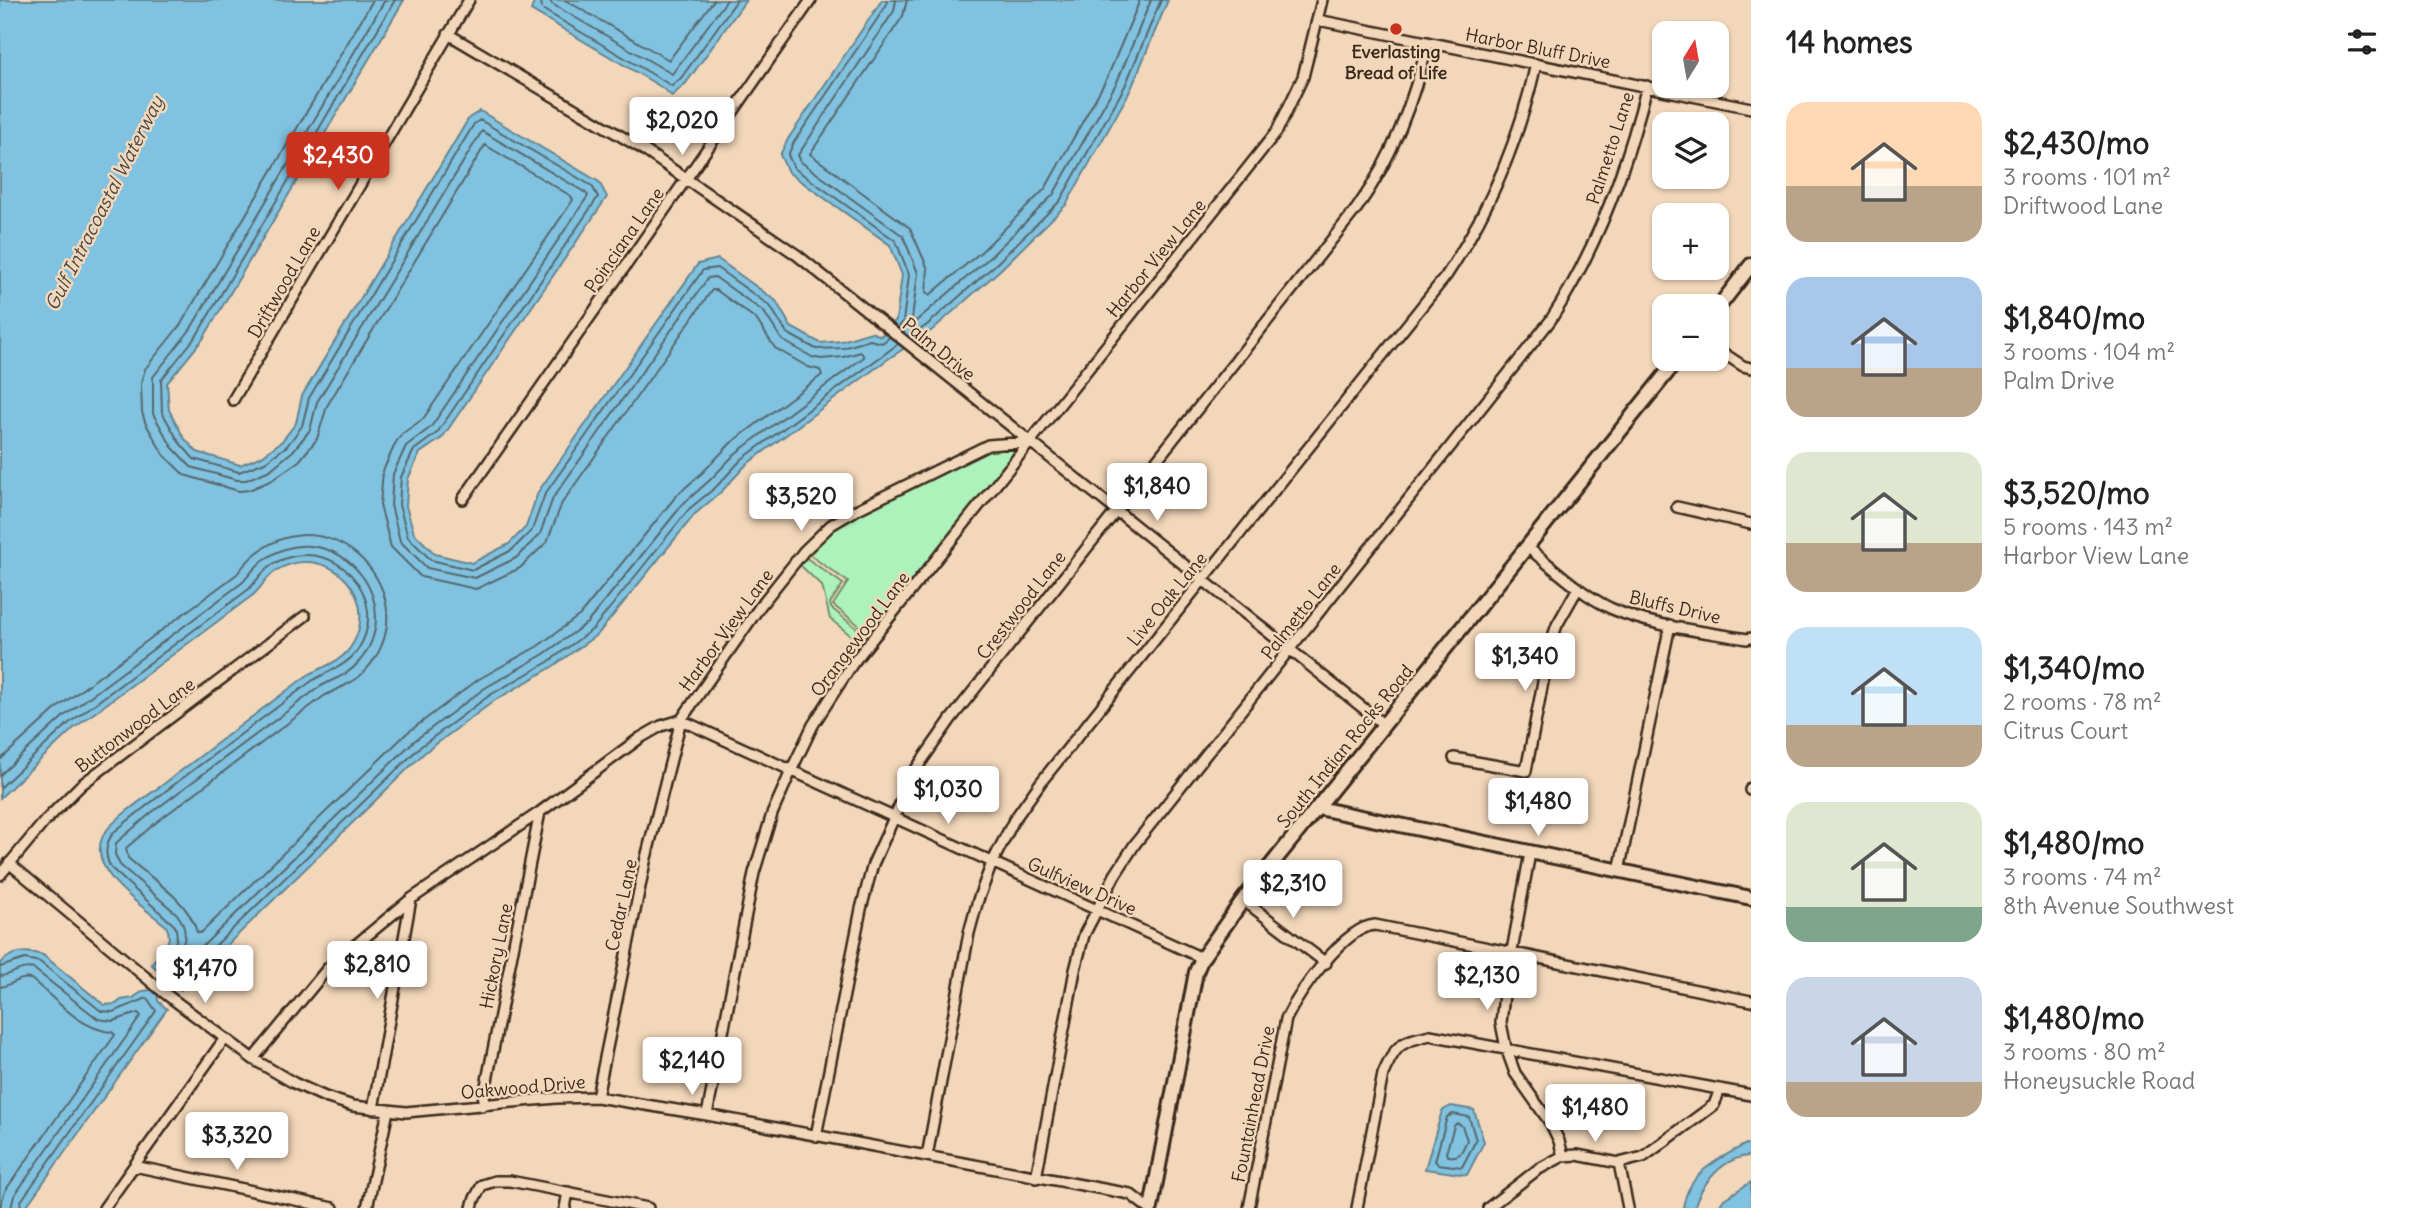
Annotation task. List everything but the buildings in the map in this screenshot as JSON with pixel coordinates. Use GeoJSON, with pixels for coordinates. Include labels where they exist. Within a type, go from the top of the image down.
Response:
{"type":"FeatureCollection","features":[{"type":"Feature","properties":{"kind":"street","name":"Driftwood Lane"},"geometry":{"type":"LineString","coordinates":[[233,400],[469,0]]}},
{"type":"Feature","properties":{"kind":"street","name":"Poinciana Lane"},"geometry":{"type":"LineString","coordinates":[[463,499],[811,0]]}},
{"type":"Feature","properties":{"kind":"street","name":"Harbor View Lane"},"geometry":{"type":"LineString","coordinates":[[681,720],[761,605],[804,551],[831,525],[988,445],[1030,442],[1277,131],[1303,77],[1322,0]]}},
{"type":"Feature","properties":{"kind":"street","name":"Harbor Bluff Drive"},"geometry":{"type":"LineString","coordinates":[[1318,20],[1751,108]]}},
{"type":"Feature","properties":{"kind":"street","name":"Palm Drive"},"geometry":{"type":"LineString","coordinates":[[448,34],[591,117],[686,178],[797,255],[1384,724]]}},
{"type":"Feature","properties":{"kind":"street","name":"Crestwood Lane"},"geometry":{"type":"LineString","coordinates":[[816,1136],[861,909],[873,864],[916,769],[951,719],[1370,189],[1401,132],[1428,43]]}},
{"type":"Feature","properties":{"kind":"street","name":"Live Oak Lane"},"geometry":{"type":"LineString","coordinates":[[927,1156],[969,933],[992,863],[1014,820],[1041,782],[1447,276],[1469,241],[1506,168],[1536,64]]}},
{"type":"Feature","properties":{"kind":"street","name":"Palmetto Lane"},"geometry":{"type":"LineString","coordinates":[[1036,1178],[1075,970],[1084,935],[1096,911],[1135,844],[1541,332],[1571,289],[1622,177],[1647,86]]}},
{"type":"Feature","properties":{"kind":"street"},"geometry":{"type":"LineString","coordinates":[[1729,294],[1751,265]]}},
{"type":"Feature","properties":{"kind":"street"},"geometry":{"type":"LineString","coordinates":[[1729,357],[1751,368]]}},
{"type":"Feature","properties":{"kind":"street","name":"South Indian Rocks Road"},"geometry":{"type":"LineString","coordinates":[[1150,1208],[1196,972],[1202,958],[1243,900],[1668,371]]}},
{"type":"Feature","properties":{"kind":"street","name":"Orangewood Lane"},"geometry":{"type":"LineString","coordinates":[[707,1115],[754,873],[772,814],[813,725],[853,663],[1030,442]]}},
{"type":"Feature","properties":{"kind":"street"},"geometry":{"type":"LineString","coordinates":[[1677,507],[1751,523]]}},
{"type":"Feature","properties":{"kind":"street","name":"Bluffs Drive"},"geometry":{"type":"LineString","coordinates":[[1527,547],[1578,588],[1609,607],[1637,618],[1751,638]]}},
{"type":"Feature","properties":{"kind":"street"},"geometry":{"type":"LineString","coordinates":[[1454,758],[1526,771],[1550,645],[1557,625],[1578,588]]}},
{"type":"Feature","properties":{"kind":"street","name":"Buttonwood Lane"},"geometry":{"type":"LineString","coordinates":[[0,875],[45,821],[81,785],[305,616]]}},
{"type":"Feature","properties":{"kind":"street"},"geometry":{"type":"LineString","coordinates":[[1619,871],[1670,625]]}},
{"type":"Feature","properties":{"kind":"street"},"geometry":{"type":"LineString","coordinates":[[253,1059],[328,968],[411,899],[540,812],[640,738],[661,726],[681,720]]}},
{"type":"Feature","properties":{"kind":"street","name":"Gulfview Drive"},"geometry":{"type":"LineString","coordinates":[[681,720],[1202,958]]}},
{"type":"Feature","properties":{"kind":"street","name":"Cedar Lane"},"geometry":{"type":"LineString","coordinates":[[597,1097],[645,862],[681,720]]}},
{"type":"Feature","properties":{"kind":"street"},"geometry":{"type":"LineString","coordinates":[[1318,808],[1751,898]]}},
{"type":"Feature","properties":{"kind":"street","name":"Hickory Lane"},"geometry":{"type":"LineString","coordinates":[[482,1105],[540,812]]}},
{"type":"Feature","properties":{"kind":"street"},"geometry":{"type":"LineString","coordinates":[[1530,853],[1501,1023],[1515,1073],[1551,1124],[1563,1156]]}},
{"type":"Feature","properties":{"kind":"street","name":"Oakwood Drive"},"geometry":{"type":"LineString","coordinates":[[9,863],[167,996],[253,1059],[294,1083],[353,1106],[406,1112],[556,1098],[597,1097],[1130,1194],[1150,1208]]}},
{"type":"Feature","properties":{"kind":"street"},"geometry":{"type":"LineString","coordinates":[[373,1109],[411,899]]}},
{"type":"Feature","properties":{"kind":"street"},"geometry":{"type":"LineString","coordinates":[[1243,900],[1326,963]]}},
{"type":"Feature","properties":{"kind":"street","name":"Fountainhead Drive"},"geometry":{"type":"LineString","coordinates":[[1249,1208],[1286,1019],[1296,1000],[1349,936],[1366,926],[1375,925],[1751,1001]]}},
{"type":"Feature","properties":{"kind":"street"},"geometry":{"type":"LineString","coordinates":[[1357,1208],[1383,1074],[1390,1057],[1406,1040],[1430,1035],[1751,1095]]}},
{"type":"Feature","properties":{"kind":"street"},"geometry":{"type":"LineString","coordinates":[[104,1208],[225,1038]]}},
{"type":"Feature","properties":{"kind":"street"},"geometry":{"type":"LineString","coordinates":[[1488,1208],[1537,1170],[1563,1156],[1577,1155],[1619,1163],[1643,1157],[1714,1105],[1720,1089]]}},
{"type":"Feature","properties":{"kind":"street"},"geometry":{"type":"LineString","coordinates":[[367,1208],[388,1111]]}},
{"type":"Feature","properties":{"kind":"street"},"geometry":{"type":"LineString","coordinates":[[1619,1163],[1628,1208]]}},
{"type":"Feature","properties":{"kind":"street"},"geometry":{"type":"LineString","coordinates":[[134,1166],[333,1208]]}},
{"type":"Feature","properties":{"kind":"street"},"geometry":{"type":"LineString","coordinates":[[472,1208],[482,1185],[495,1181],[510,1181],[648,1208]]}},
{"type":"Feature","properties":{"kind":"street"},"geometry":{"type":"LineString","coordinates":[[565,1208],[568,1192]]}},
{"type":"Feature","properties":{"kind":"green space"},"geometry":{"type":"Polygon","coordinates":[[[1030,442],[874,637],[833,605],[848,582],[804,551],[831,525],[988,445],[1030,442]]]}},
{"type":"Feature","properties":{"kind":"green space"},"geometry":{"type":"Polygon","coordinates":[[[805,557],[843,584],[830,603],[831,608],[868,637],[862,644],[830,619],[822,586],[799,564],[805,557]]]}},
{"type":"Feature","properties":{"kind":"water","name":"Gulf Intracoastal Waterway"},"geometry":{"type":"Polygon","coordinates":[[[0,0],[404,0],[203,339],[167,383],[169,410],[184,438],[197,452],[240,465],[262,456],[282,441],[296,423],[302,396],[469,118],[480,111],[599,182],[607,197],[442,438],[420,453],[408,479],[406,506],[414,533],[435,554],[472,563],[509,544],[526,527],[538,492],[698,264],[718,259],[776,301],[791,327],[820,343],[842,341],[871,332],[881,336],[896,320],[902,275],[890,245],[788,172],[780,155],[788,139],[882,0],[1168,0],[1131,89],[1066,205],[1000,270],[931,331],[888,359],[747,464],[721,492],[695,514],[598,634],[552,667],[494,701],[424,753],[181,990],[172,984],[164,984],[157,992],[158,1001],[167,1009],[25,1208],[0,1208],[0,963],[20,953],[43,955],[104,1005],[116,1004],[150,990],[159,978],[159,971],[151,964],[166,946],[168,932],[166,926],[132,899],[110,876],[100,851],[102,838],[112,824],[140,801],[305,677],[342,657],[354,642],[360,617],[359,604],[347,581],[328,567],[304,562],[279,569],[271,574],[253,595],[74,728],[0,798],[0,0]]]}},
{"type":"Feature","properties":{"kind":"water"},"geometry":{"type":"Polygon","coordinates":[[[535,0],[746,0],[686,83],[672,96],[531,10],[535,0]]]}},
{"type":"Feature","properties":{"kind":"water"},"geometry":{"type":"Polygon","coordinates":[[[1451,1106],[1474,1110],[1484,1142],[1467,1175],[1425,1169],[1442,1111],[1451,1106]]]}},
{"type":"Feature","properties":{"kind":"water"},"geometry":{"type":"Polygon","coordinates":[[[1746,1144],[1751,1145],[1751,1156],[1741,1157],[1723,1166],[1708,1181],[1694,1208],[1683,1208],[1697,1176],[1746,1144]]]}},
{"type":"Feature","properties":{"kind":"water"},"geometry":{"type":"Polygon","coordinates":[[[1751,1182],[1751,1208],[1718,1208],[1724,1199],[1751,1182]]]}},
{"type":"Feature","properties":{"kind":"place","name":"Everlasting Bread of Life"},"geometry":{"type":"Point","coordinates":[1396,29]}}]}
